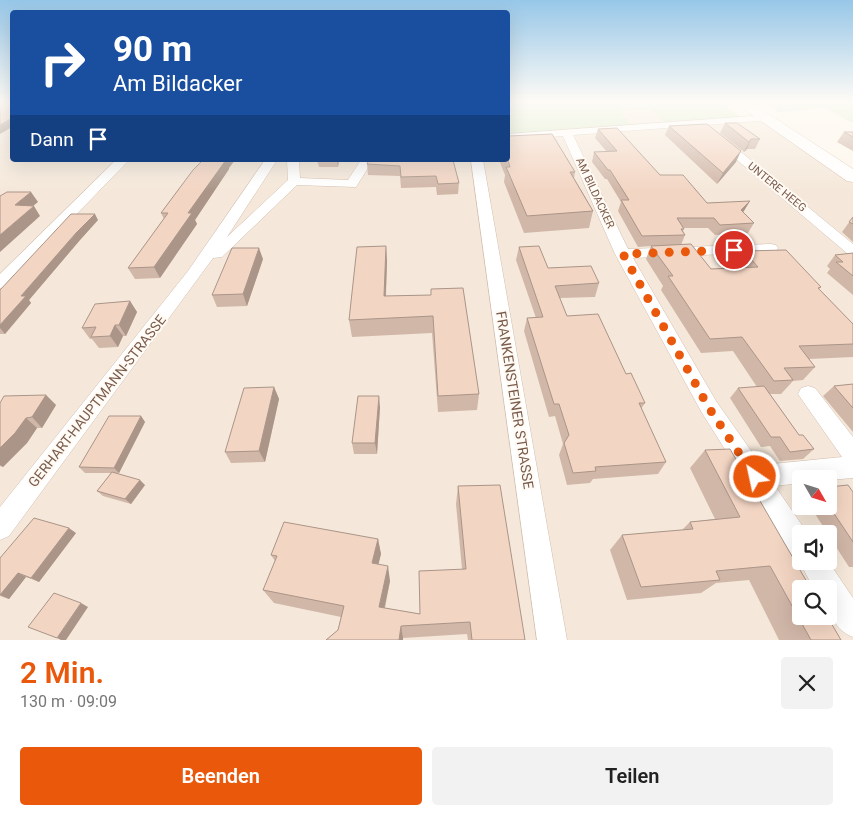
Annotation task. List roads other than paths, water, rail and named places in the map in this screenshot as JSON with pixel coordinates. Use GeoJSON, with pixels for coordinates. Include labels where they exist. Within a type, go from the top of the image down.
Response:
{"type":"FeatureCollection","features":[{"type":"Feature","properties":{"kind":"main road"},"geometry":{"type":"LineString","coordinates":[[786,132],[853,178]]}},
{"type":"Feature","properties":{"kind":"street"},"geometry":{"type":"LineString","coordinates":[[510,137],[567,132]]}},
{"type":"Feature","properties":{"kind":"street","name":"AM BILDACKER"},"geometry":{"type":"LineString","coordinates":[[567,132],[623,254],[709,408],[792,532]]}},
{"type":"Feature","properties":{"kind":"street","name":"UNTERE HEEG"},"geometry":{"type":"LineString","coordinates":[[710,132],[853,251]]}},
{"type":"Feature","properties":{"kind":"street"},"geometry":{"type":"LineString","coordinates":[[0,283],[121,162]]}},
{"type":"Feature","properties":{"kind":"street","name":"GERHART-HAUPTMANN-STRASSE"},"geometry":{"type":"LineString","coordinates":[[0,526],[194,275],[270,162]]}},
{"type":"Feature","properties":{"kind":"street"},"geometry":{"type":"LineString","coordinates":[[293,162],[294,181],[352,184],[366,162]]}},
{"type":"Feature","properties":{"kind":"street","name":"FRANKENSTEINER STRASSE"},"geometry":{"type":"LineString","coordinates":[[477,162],[552,640]]}},
{"type":"Feature","properties":{"kind":"street","name":"GERHART-HAUPTMANN-STRASSE"},"geometry":{"type":"LineString","coordinates":[[194,275],[294,181]]}},
{"type":"Feature","properties":{"kind":"street"},"geometry":{"type":"LineString","coordinates":[[623,254],[771,248]]}},
{"type":"Feature","properties":{"kind":"street"},"geometry":{"type":"LineString","coordinates":[[808,394],[853,454]]}},
{"type":"Feature","properties":{"kind":"street"},"geometry":{"type":"LineString","coordinates":[[755,477],[853,467]]}},
{"type":"Feature","properties":{"kind":"street"},"geometry":{"type":"LineString","coordinates":[[818,570],[853,623]]}}]}
